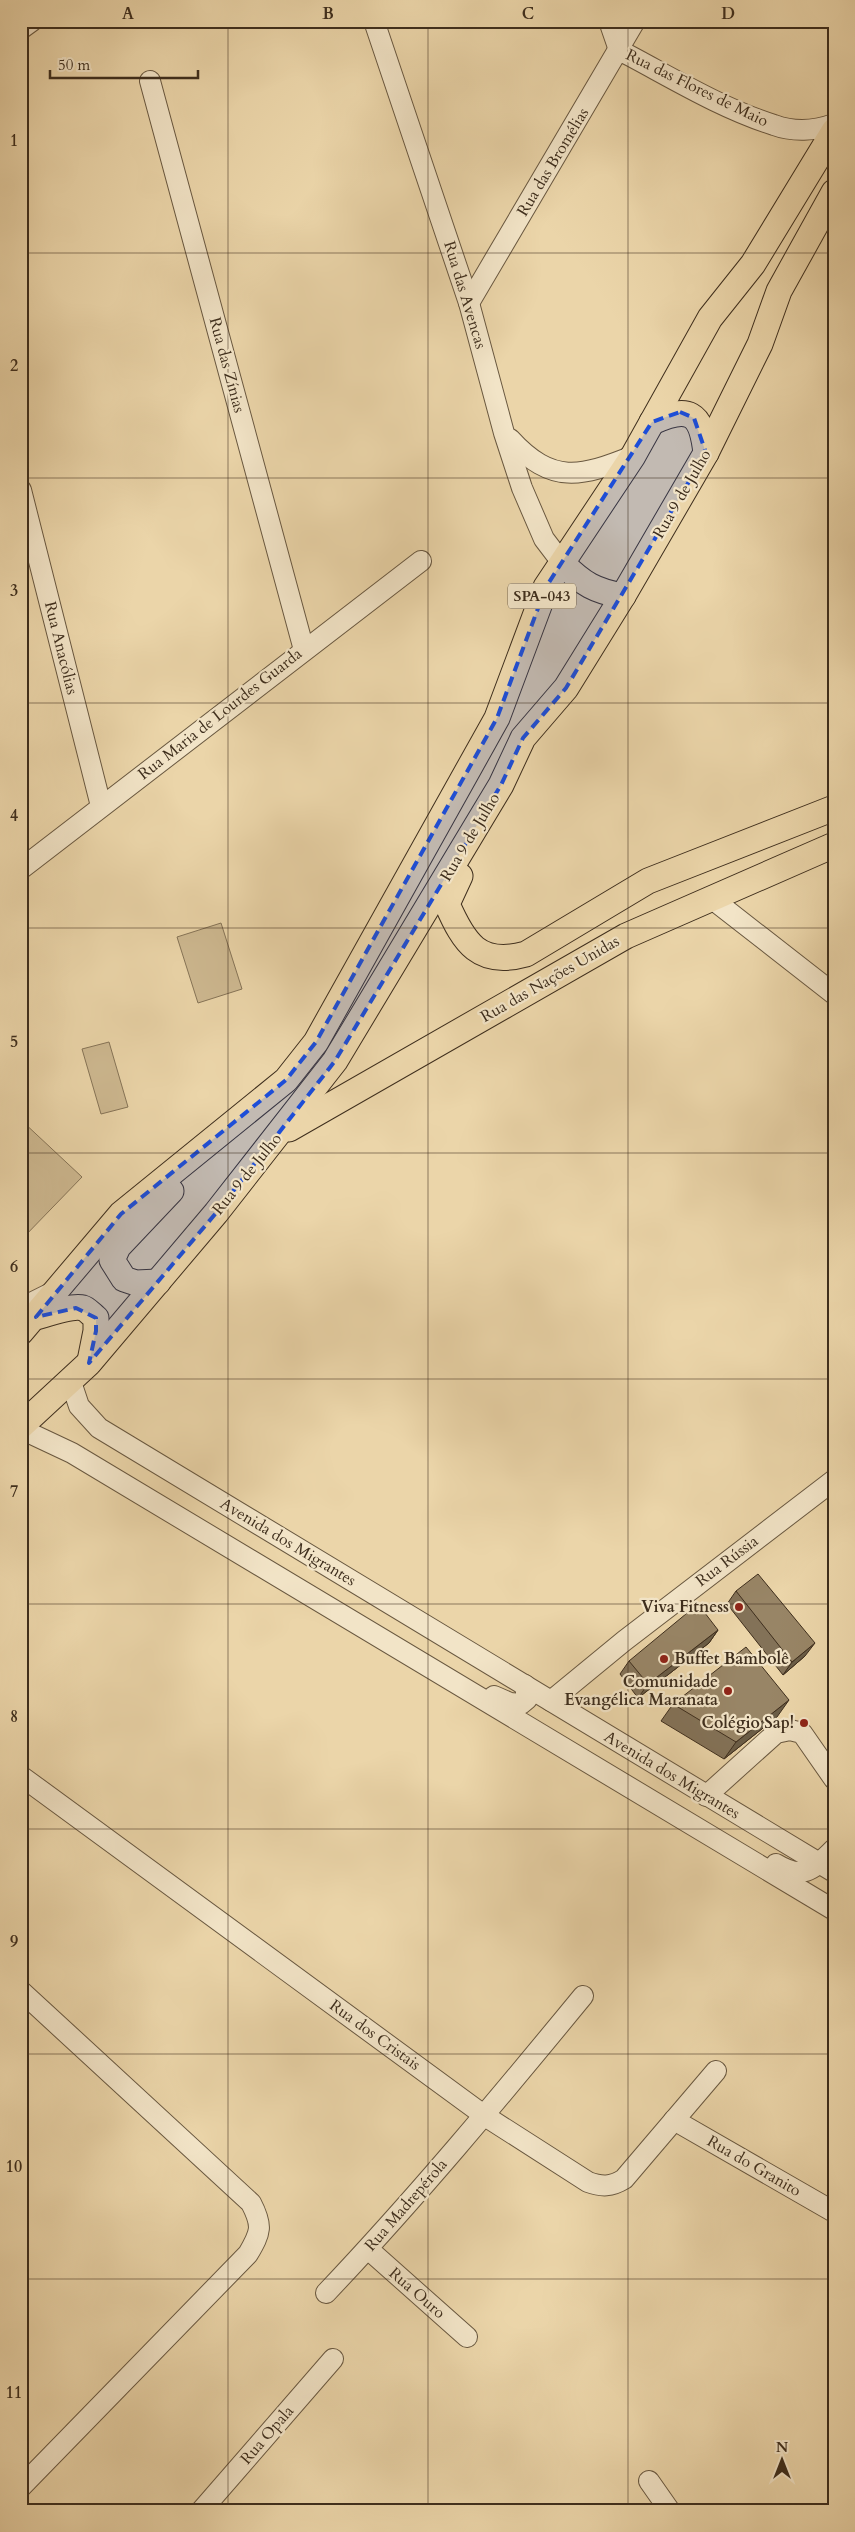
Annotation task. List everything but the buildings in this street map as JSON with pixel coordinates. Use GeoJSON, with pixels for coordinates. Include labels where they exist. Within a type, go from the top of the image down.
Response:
{"type":"FeatureCollection","features":[{"type":"Feature","properties":{"kind":"main road","name":"Rua 9 de Julho"},"geometry":{"type":"LineString","coordinates":[[26,1319],[55,1290],[121,1214],[286,1080],[316,1042],[484,742],[496,718],[546,587],[633,456],[710,318],[767,242],[834,131]]}},
{"type":"Feature","properties":{"kind":"main road","name":"Rua 9 de Julho"},"geometry":{"type":"LineString","coordinates":[[21,1428],[89,1363],[278,1136],[335,1061],[501,785],[523,738],[566,688],[623,596],[706,453],[760,344],[779,291],[834,192]]}},
{"type":"Feature","properties":{"kind":"main road"},"geometry":{"type":"LineString","coordinates":[[652,422],[670,414],[688,414],[694,418],[701,428],[706,453]]}},
{"type":"Feature","properties":{"kind":"main road"},"geometry":{"type":"LineString","coordinates":[[563,564],[588,586],[606,593],[623,596]]}},
{"type":"Feature","properties":{"kind":"main road","name":"Rua das Nações Unidas"},"geometry":{"type":"LineString","coordinates":[[501,785],[447,904],[458,930],[469,945],[486,954],[508,959],[526,954],[648,881],[834,808]]}},
{"type":"Feature","properties":{"kind":"main road","name":"Rua das Nações Unidas"},"geometry":{"type":"LineString","coordinates":[[278,1136],[626,936],[834,845]]}},
{"type":"Feature","properties":{"kind":"main road"},"geometry":{"type":"LineString","coordinates":[[158,1282],[136,1283],[124,1280],[112,1260],[118,1247],[165,1197],[269,1112],[286,1080]]}},
{"type":"Feature","properties":{"kind":"main road"},"geometry":{"type":"LineString","coordinates":[[26,1319],[84,1308],[96,1318],[96,1331],[89,1363]]}},
{"type":"Feature","properties":{"kind":"street"},"geometry":{"type":"LineString","coordinates":[[21,29],[32,21]]}},
{"type":"Feature","properties":{"kind":"street","name":"Rua das Avencas"},"geometry":{"type":"LineString","coordinates":[[374,21],[469,303],[504,433],[522,488],[544,540],[563,564]]}},
{"type":"Feature","properties":{"kind":"street","name":"Rua das Flores de Maio"},"geometry":{"type":"LineString","coordinates":[[609,21],[619,50],[722,103],[774,126],[811,130],[834,124]]}},
{"type":"Feature","properties":{"kind":"street","name":"Rua das Bromélias"},"geometry":{"type":"LineString","coordinates":[[469,303],[635,21]]}},
{"type":"Feature","properties":{"kind":"street","name":"Rua das Zínias"},"geometry":{"type":"LineString","coordinates":[[150,81],[304,650]]}},
{"type":"Feature","properties":{"kind":"street"},"geometry":{"type":"LineString","coordinates":[[504,433],[528,458],[551,469],[571,474],[588,473],[633,456]]}},
{"type":"Feature","properties":{"kind":"street","name":"Rua Anacólias"},"geometry":{"type":"LineString","coordinates":[[21,490],[101,806]]}},
{"type":"Feature","properties":{"kind":"street","name":"Rua Maria de Lourdes Guarda"},"geometry":{"type":"LineString","coordinates":[[21,870],[101,806],[421,561]]}},
{"type":"Feature","properties":{"kind":"street"},"geometry":{"type":"LineString","coordinates":[[711,898],[834,994]]}},
{"type":"Feature","properties":{"kind":"street","name":"Avenida dos Migrantes"},"geometry":{"type":"LineString","coordinates":[[70,1382],[79,1406],[99,1428],[526,1684],[826,1868]]}},
{"type":"Feature","properties":{"kind":"street","name":"Avenida dos Migrantes"},"geometry":{"type":"LineString","coordinates":[[21,1428],[72,1453],[834,1910]]}},
{"type":"Feature","properties":{"kind":"street","name":"Rua Rússia"},"geometry":{"type":"LineString","coordinates":[[551,1700],[624,1640],[834,1480]]}},
{"type":"Feature","properties":{"kind":"street","name":"Avenida dos Migrantes"},"geometry":{"type":"LineString","coordinates":[[378,1636],[403,1641],[501,1700],[516,1704],[524,1702],[527,1699],[526,1684]]}},
{"type":"Feature","properties":{"kind":"street"},"geometry":{"type":"LineString","coordinates":[[706,1796],[776,1733],[790,1730],[802,1733],[834,1779]]}},
{"type":"Feature","properties":{"kind":"street","name":"Avenida dos Migrantes"},"geometry":{"type":"LineString","coordinates":[[604,1772],[635,1778],[790,1872],[801,1874],[826,1868]]}},
{"type":"Feature","properties":{"kind":"street","name":"Rua dos Cristais"},"geometry":{"type":"LineString","coordinates":[[21,1776],[485,2116],[588,2182],[600,2186],[614,2186],[624,2179],[716,2071]]}},
{"type":"Feature","properties":{"kind":"street"},"geometry":{"type":"LineString","coordinates":[[826,1868],[834,1849]]}},
{"type":"Feature","properties":{"kind":"street"},"geometry":{"type":"LineString","coordinates":[[21,1990],[251,2203],[260,2220],[258,2237],[248,2254],[21,2487]]}},
{"type":"Feature","properties":{"kind":"street","name":"Rua Madrepérola"},"geometry":{"type":"LineString","coordinates":[[326,2293],[368,2249],[485,2116],[583,1996]]}},
{"type":"Feature","properties":{"kind":"street","name":"Rua do Granito"},"geometry":{"type":"LineString","coordinates":[[674,2120],[834,2212]]}},
{"type":"Feature","properties":{"kind":"street","name":"Rua Ouro"},"geometry":{"type":"LineString","coordinates":[[368,2249],[467,2337]]}},
{"type":"Feature","properties":{"kind":"street","name":"Rua Opala"},"geometry":{"type":"LineString","coordinates":[[201,2511],[332,2359]]}},
{"type":"Feature","properties":{"kind":"street"},"geometry":{"type":"LineString","coordinates":[[649,2481],[670,2511]]}},
{"type":"Feature","properties":{"kind":"highlighted area"},"geometry":{"type":"Polygon","coordinates":[[[680,412],[694,418],[706,453],[566,688],[523,738],[501,785],[335,1061],[216,1213],[89,1363],[96,1331],[96,1318],[76,1308],[36,1317],[121,1214],[286,1080],[316,1042],[497,718],[546,587],[652,422],[680,412]]]}},
{"type":"Feature","properties":{"kind":"shaded area"},"geometry":{"type":"Polygon","coordinates":[[[221,923],[242,989],[198,1003],[177,937],[221,923]]]}},
{"type":"Feature","properties":{"kind":"shaded area"},"geometry":{"type":"Polygon","coordinates":[[[109,1042],[128,1107],[101,1114],[82,1049],[109,1042]]]}},
{"type":"Feature","properties":{"kind":"shaded area"},"geometry":{"type":"Polygon","coordinates":[[[21,1120],[82,1177],[21,1240],[21,1120]]]}},
{"type":"Feature","properties":{"kind":"place","name":"Viva Fitness"},"geometry":{"type":"Point","coordinates":[739,1607]}},
{"type":"Feature","properties":{"kind":"place","name":"Buffet Bambolê"},"geometry":{"type":"Point","coordinates":[664,1659]}},
{"type":"Feature","properties":{"kind":"place","name":"Comunidade Evangélica Maranata"},"geometry":{"type":"Point","coordinates":[728,1691]}},
{"type":"Feature","properties":{"kind":"place","name":"Colégio Sap!"},"geometry":{"type":"Point","coordinates":[804,1723]}}]}
